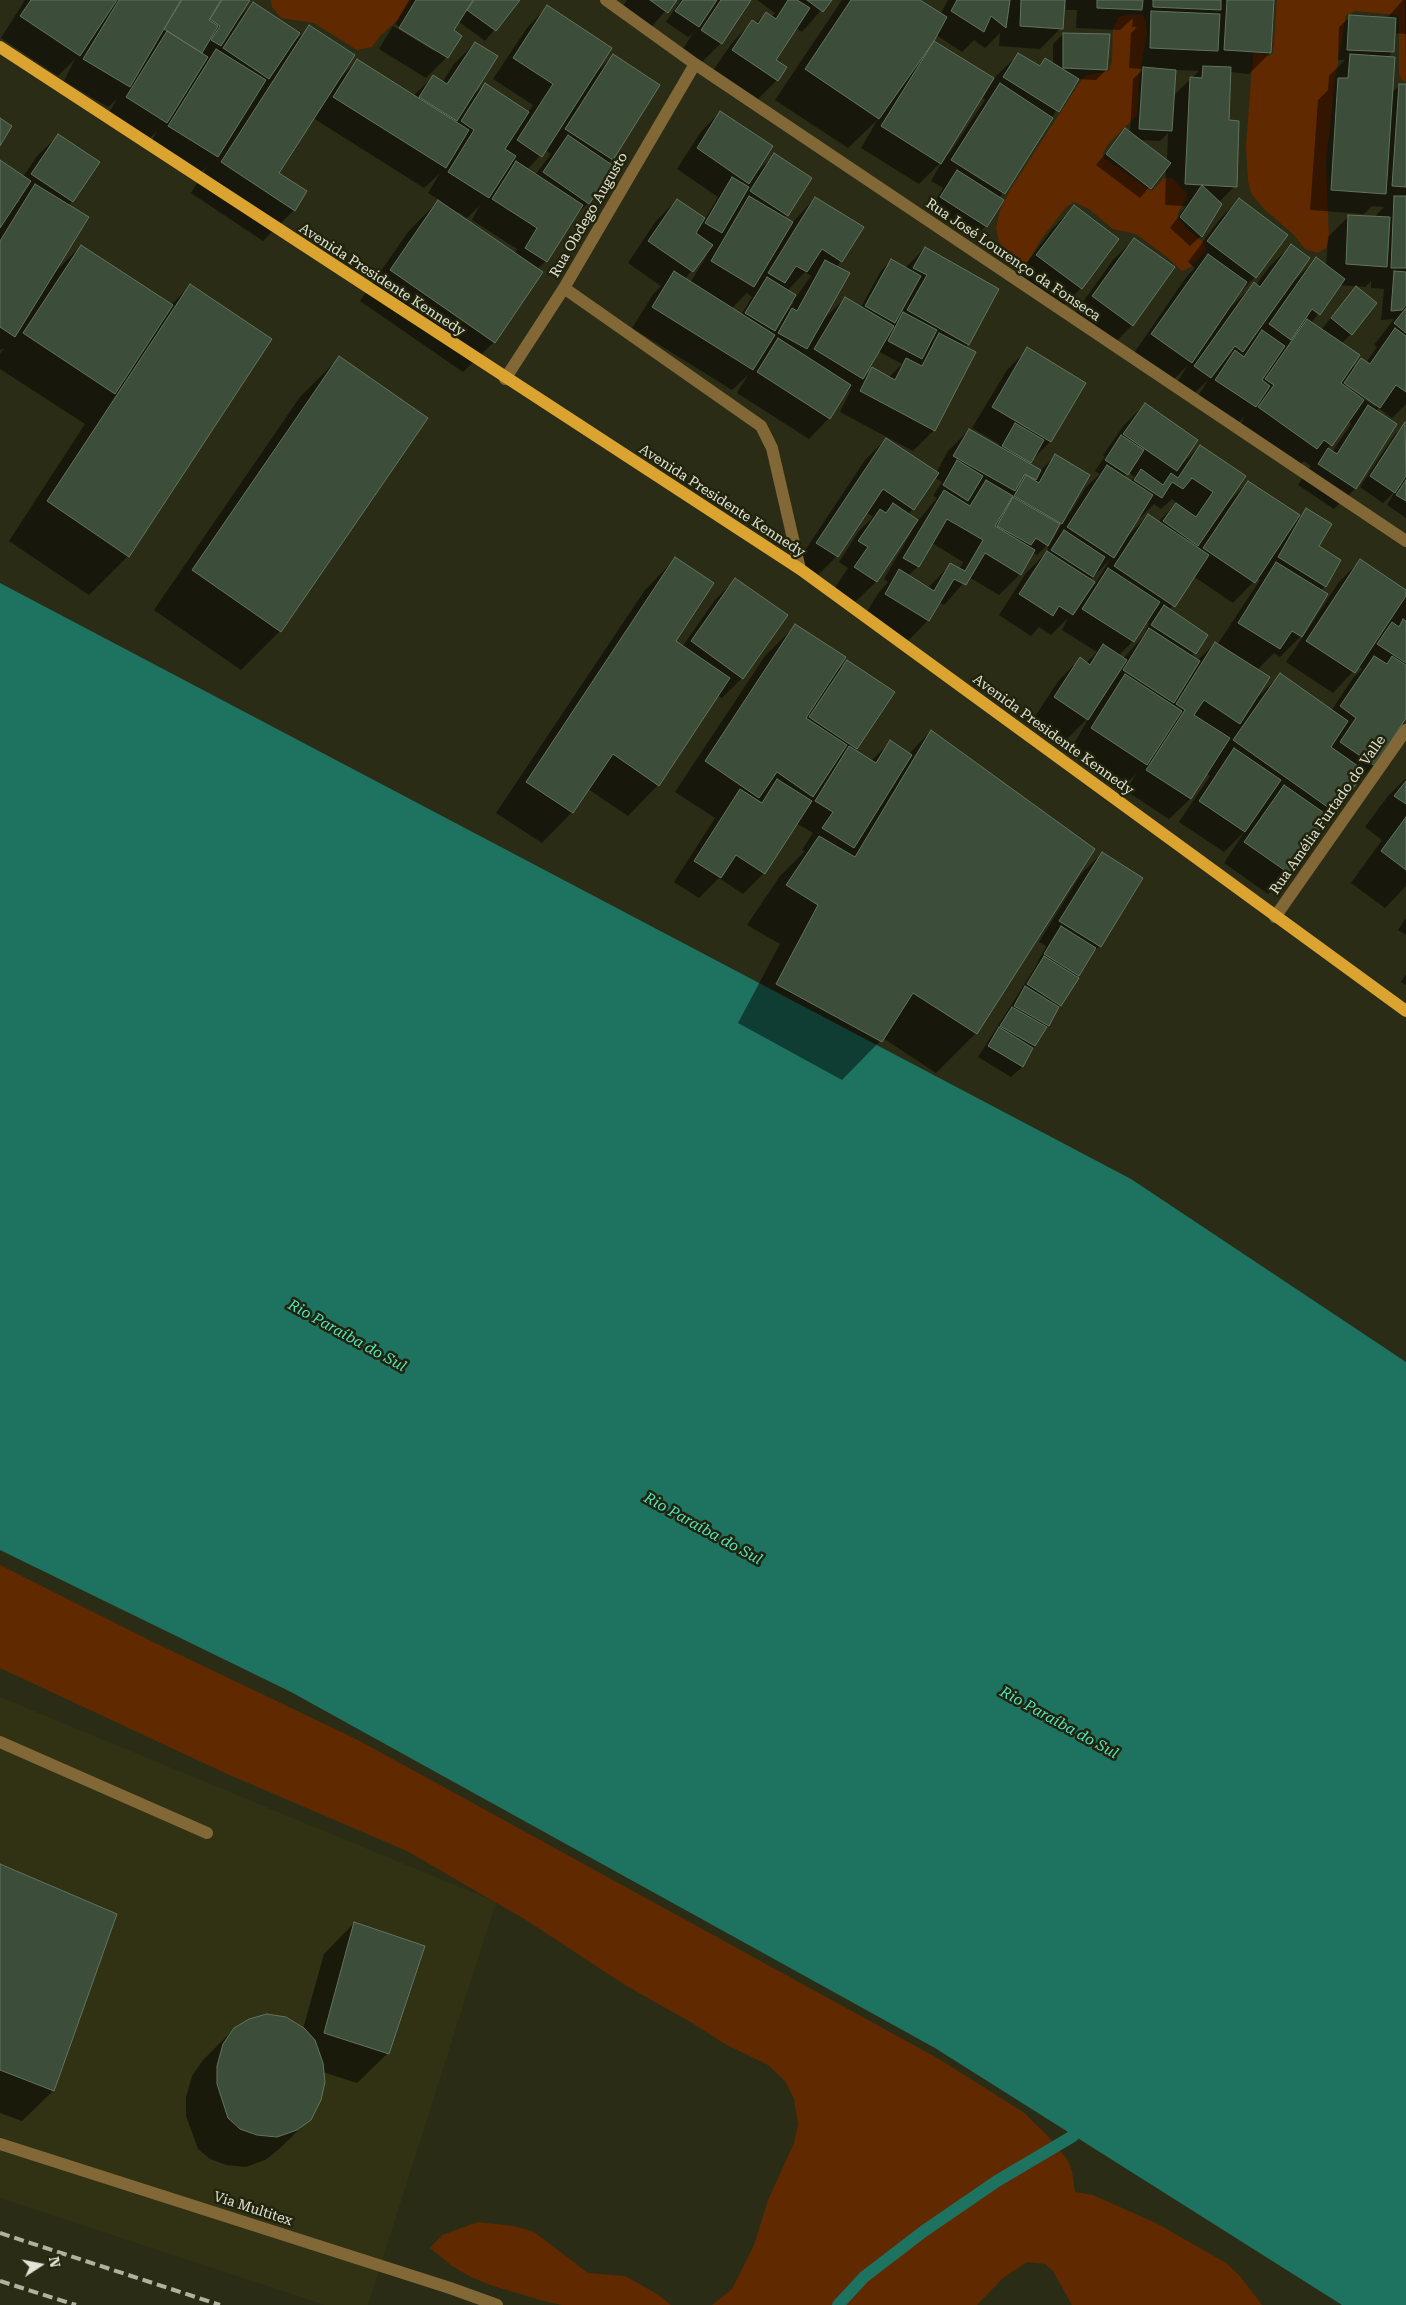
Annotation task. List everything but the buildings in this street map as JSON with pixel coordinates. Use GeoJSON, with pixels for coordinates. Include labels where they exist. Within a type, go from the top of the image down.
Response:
{"type":"FeatureCollection","features":[{"type":"Feature","properties":{"kind":"main road","name":"Avenida Presidente Kennedy"},"geometry":{"type":"LineString","coordinates":[[0,48],[505,379],[800,569],[1406,1010]]}},
{"type":"Feature","properties":{"kind":"street","name":"Rua José Lourenço da Fonseca"},"geometry":{"type":"LineString","coordinates":[[606,0],[695,64],[1406,541]]}},
{"type":"Feature","properties":{"kind":"street","name":"Rua Obdego Augusto"},"geometry":{"type":"LineString","coordinates":[[505,379],[564,288],[695,64]]}},
{"type":"Feature","properties":{"kind":"street"},"geometry":{"type":"LineString","coordinates":[[564,288],[760,426],[772,448],[800,569]]}},
{"type":"Feature","properties":{"kind":"street","name":"Rua Amélia Furtado do Valle"},"geometry":{"type":"LineString","coordinates":[[1276,917],[1406,730]]}},
{"type":"Feature","properties":{"kind":"street"},"geometry":{"type":"LineString","coordinates":[[0,1742],[207,1834]]}},
{"type":"Feature","properties":{"kind":"street","name":"Via Multitex"},"geometry":{"type":"LineString","coordinates":[[0,2144],[450,2288],[496,2305]]}},
{"type":"Feature","properties":{"kind":"shaded area"},"geometry":{"type":"Polygon","coordinates":[[[271,0],[411,0],[398,20],[380,36],[372,47],[357,50],[314,23],[281,18],[272,7],[271,0]]]}},
{"type":"Feature","properties":{"kind":"shaded area"},"geometry":{"type":"Polygon","coordinates":[[[1277,0],[1405,0],[1406,82],[1402,80],[1399,74],[1399,18],[1397,15],[1356,11],[1346,15],[1335,80],[1326,162],[1329,240],[1326,248],[1318,253],[1305,249],[1293,234],[1265,210],[1251,193],[1248,181],[1246,146],[1253,54],[1257,52],[1269,56],[1273,53],[1277,0]]]}},
{"type":"Feature","properties":{"kind":"shaded area"},"geometry":{"type":"Polygon","coordinates":[[[1129,14],[1143,15],[1146,21],[1147,33],[1139,78],[1137,115],[1109,143],[1103,153],[1104,158],[1152,191],[1164,178],[1172,178],[1186,192],[1187,197],[1178,213],[1178,217],[1186,228],[1204,243],[1206,250],[1191,267],[1182,271],[1167,257],[1136,234],[1113,229],[1089,209],[1074,202],[1066,207],[1042,238],[1027,263],[1015,259],[1008,254],[999,242],[996,228],[1000,210],[1010,190],[1082,79],[1087,75],[1109,71],[1112,61],[1113,28],[1118,17],[1129,14]]]}},
{"type":"Feature","properties":{"kind":"shaded area"},"geometry":{"type":"Polygon","coordinates":[[[0,1565],[151,1641],[358,1740],[939,2059],[1023,2112],[1046,2134],[1067,2159],[1072,2171],[1075,2192],[1093,2195],[1158,2224],[1226,2263],[1240,2276],[1262,2305],[1072,2305],[1053,2271],[1045,2264],[1027,2262],[1003,2278],[977,2305],[712,2305],[732,2289],[754,2245],[768,2200],[794,2143],[798,2124],[794,2099],[785,2081],[768,2065],[725,2044],[625,1985],[526,1920],[407,1851],[225,1773],[0,1668],[0,1565]]]}},
{"type":"Feature","properties":{"kind":"shaded area"},"geometry":{"type":"Polygon","coordinates":[[[0,1697],[496,1902],[368,2305],[325,2305],[0,2198],[0,1697]]]}},
{"type":"Feature","properties":{"kind":"shaded area"},"geometry":{"type":"Polygon","coordinates":[[[478,2222],[514,2226],[534,2232],[588,2273],[625,2276],[657,2294],[671,2305],[562,2305],[540,2300],[490,2285],[471,2277],[452,2266],[430,2248],[442,2235],[478,2222]]]}},
{"type":"Feature","properties":{"kind":"water","name":"Rio Paraíba do Sul"},"geometry":{"type":"Polygon","coordinates":[[[0,583],[1131,1179],[1406,1362],[1406,2305],[1342,2305],[935,2048],[291,1692],[0,1550],[0,583]]]}},
{"type":"Feature","properties":{"kind":"waterway"},"geometry":{"type":"LineString","coordinates":[[838,2305],[864,2277],[924,2231],[997,2181],[1073,2136]]}},
{"type":"Feature","properties":{"kind":"railway"},"geometry":{"type":"LineString","coordinates":[[0,2233],[220,2305]]}},
{"type":"Feature","properties":{"kind":"railway"},"geometry":{"type":"LineString","coordinates":[[0,2281],[76,2305]]}}]}
